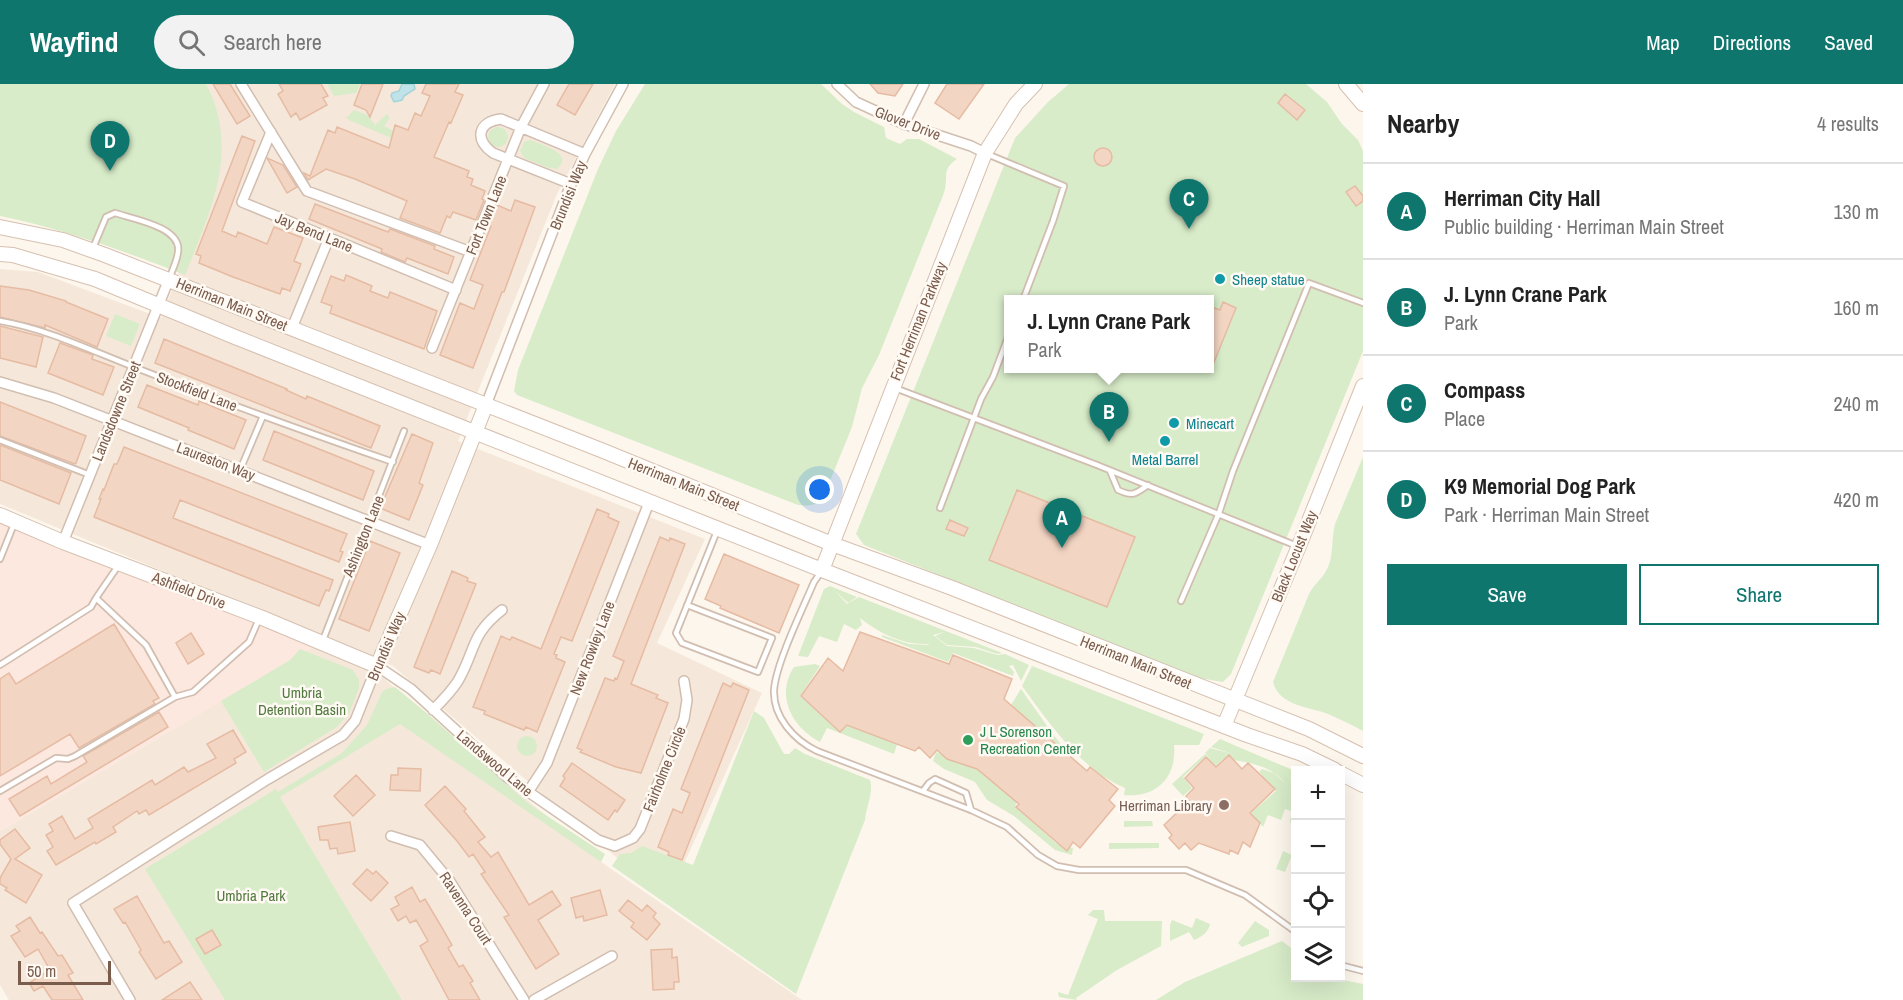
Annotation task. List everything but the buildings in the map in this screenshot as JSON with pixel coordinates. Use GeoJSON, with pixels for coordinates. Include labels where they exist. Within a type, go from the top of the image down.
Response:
{"type":"FeatureCollection","features":[{"type":"Feature","properties":{"kind":"main road","name":"Fort Herriman Parkway"},"geometry":{"type":"LineString","coordinates":[[822,570],[985,153],[1016,104],[1035,84]]}},
{"type":"Feature","properties":{"kind":"main road"},"geometry":{"type":"LineString","coordinates":[[1346,84],[1363,104]]}},
{"type":"Feature","properties":{"kind":"main road","name":"Herriman Main Street"},"geometry":{"type":"LineString","coordinates":[[0,227],[63,240],[169,279],[832,544],[952,588],[1309,729],[1363,756]]}},
{"type":"Feature","properties":{"kind":"main road","name":"Herriman Main Street"},"geometry":{"type":"LineString","coordinates":[[0,254],[13,255],[96,279],[158,306],[822,570],[1302,754],[1325,766]]}},
{"type":"Feature","properties":{"kind":"main road","name":"Black Locust Way"},"geometry":{"type":"LineString","coordinates":[[1224,726],[1363,386]]}},
{"type":"Feature","properties":{"kind":"main road","name":"Brundisi Way"},"geometry":{"type":"LineString","coordinates":[[377,666],[430,545],[486,405]]}},
{"type":"Feature","properties":{"kind":"main road","name":"Ashfield Drive"},"geometry":{"type":"LineString","coordinates":[[0,515],[63,542],[260,617],[377,666]]}},
{"type":"Feature","properties":{"kind":"main road"},"geometry":{"type":"LineString","coordinates":[[1345,775],[1363,785]]}},
{"type":"Feature","properties":{"kind":"street"},"geometry":{"type":"LineString","coordinates":[[241,84],[307,191],[471,252]]}},
{"type":"Feature","properties":{"kind":"street","name":"Fort Town Lane"},"geometry":{"type":"LineString","coordinates":[[432,348],[521,127],[544,84]]}},
{"type":"Feature","properties":{"kind":"street","name":"Brundisi Way"},"geometry":{"type":"LineString","coordinates":[[486,405],[572,184],[585,154],[623,84]]}},
{"type":"Feature","properties":{"kind":"street","name":"Glover Drive"},"geometry":{"type":"LineString","coordinates":[[837,84],[856,102],[904,124],[971,146],[985,153]]}},
{"type":"Feature","properties":{"kind":"street"},"geometry":{"type":"LineString","coordinates":[[904,124],[924,84]]}},
{"type":"Feature","properties":{"kind":"street"},"geometry":{"type":"LineString","coordinates":[[572,184],[492,153],[484,147],[480,137],[482,131],[485,125],[493,120],[501,119],[585,154]]}},
{"type":"Feature","properties":{"kind":"street","name":"Jay Bend Lane"},"geometry":{"type":"LineString","coordinates":[[271,132],[242,202],[456,290]]}},
{"type":"Feature","properties":{"kind":"street"},"geometry":{"type":"LineString","coordinates":[[292,328],[329,238]]}},
{"type":"Feature","properties":{"kind":"street","name":"Landsdowne Street"},"geometry":{"type":"LineString","coordinates":[[63,542],[169,279]]}},
{"type":"Feature","properties":{"kind":"street","name":"Laureston Way"},"geometry":{"type":"LineString","coordinates":[[0,382],[54,398],[430,545]]}},
{"type":"Feature","properties":{"kind":"street","name":"New Rowley Lane"},"geometry":{"type":"LineString","coordinates":[[528,792],[547,763],[650,500]]}},
{"type":"Feature","properties":{"kind":"street"},"geometry":{"type":"LineString","coordinates":[[433,710],[458,680],[477,636],[487,621],[502,610]]}},
{"type":"Feature","properties":{"kind":"street","name":"Brundisi Way"},"geometry":{"type":"LineString","coordinates":[[130,1000],[73,903],[268,779],[343,735],[355,721],[377,666]]}},
{"type":"Feature","properties":{"kind":"street","name":"Landswood Lane"},"geometry":{"type":"LineString","coordinates":[[377,666],[411,689],[507,777],[597,840],[610,846],[620,845]]}},
{"type":"Feature","properties":{"kind":"street","name":"Fairholme Circle"},"geometry":{"type":"LineString","coordinates":[[620,845],[633,838],[640,829],[684,719],[687,700],[684,681]]}},
{"type":"Feature","properties":{"kind":"street","name":"Ravenna Court"},"geometry":{"type":"LineString","coordinates":[[391,836],[420,845],[449,880],[524,1000]]}},
{"type":"Feature","properties":{"kind":"street"},"geometry":{"type":"LineString","coordinates":[[534,1000],[612,956]]}},
{"type":"Feature","properties":{"kind":"lane"},"geometry":{"type":"LineString","coordinates":[[985,153],[1064,186],[1025,295]]}},
{"type":"Feature","properties":{"kind":"lane"},"geometry":{"type":"LineString","coordinates":[[92,250],[106,217],[115,213],[167,230],[175,238],[179,250],[169,279]]}},
{"type":"Feature","properties":{"kind":"lane"},"geometry":{"type":"LineString","coordinates":[[1181,601],[1219,513],[1233,471],[1309,283],[1363,303]]}},
{"type":"Feature","properties":{"kind":"lane","name":"Stockfield Lane"},"geometry":{"type":"LineString","coordinates":[[0,321],[46,331],[133,367],[393,462]]}},
{"type":"Feature","properties":{"kind":"lane"},"geometry":{"type":"LineString","coordinates":[[940,508],[1004,347]]}},
{"type":"Feature","properties":{"kind":"lane"},"geometry":{"type":"LineString","coordinates":[[892,386],[1299,546]]}},
{"type":"Feature","properties":{"kind":"lane"},"geometry":{"type":"LineString","coordinates":[[240,470],[263,416]]}},
{"type":"Feature","properties":{"kind":"lane","name":"Ashington Lane"},"geometry":{"type":"LineString","coordinates":[[322,642],[404,431]]}},
{"type":"Feature","properties":{"kind":"lane"},"geometry":{"type":"LineString","coordinates":[[0,440],[90,475]]}},
{"type":"Feature","properties":{"kind":"lane"},"geometry":{"type":"LineString","coordinates":[[1110,471],[1118,490],[1129,495],[1148,485]]}},
{"type":"Feature","properties":{"kind":"lane"},"geometry":{"type":"LineString","coordinates":[[0,559],[15,521]]}},
{"type":"Feature","properties":{"kind":"lane"},"geometry":{"type":"LineString","coordinates":[[687,605],[772,638],[758,672],[682,643],[676,633],[687,605],[718,528]]}},
{"type":"Feature","properties":{"kind":"lane"},"geometry":{"type":"LineString","coordinates":[[0,665],[91,607],[120,564]]}},
{"type":"Feature","properties":{"kind":"lane"},"geometry":{"type":"LineString","coordinates":[[822,570],[814,582],[778,672],[774,690],[782,717],[797,739],[806,746],[971,810],[1007,827],[1038,855],[1057,866],[1078,870],[1186,870],[1245,895],[1291,928]]}},
{"type":"Feature","properties":{"kind":"lane"},"geometry":{"type":"LineString","coordinates":[[96,598],[146,645],[175,697]]}},
{"type":"Feature","properties":{"kind":"lane"},"geometry":{"type":"LineString","coordinates":[[0,791],[56,758],[68,759],[75,756],[175,697],[193,692],[249,642],[260,617]]}},
{"type":"Feature","properties":{"kind":"lane"},"geometry":{"type":"LineString","coordinates":[[923,791],[929,783],[935,780],[966,793],[971,810]]}},
{"type":"Feature","properties":{"kind":"lane"},"geometry":{"type":"LineString","coordinates":[[1345,966],[1363,970]]}},
{"type":"Feature","properties":{"kind":"shaded area"},"geometry":{"type":"Polygon","coordinates":[[[197,84],[615,84],[557,194],[458,441],[705,539],[657,643],[762,693],[683,866],[623,863],[393,666],[0,504],[0,269],[38,272],[161,318],[179,272],[197,84]]]}},
{"type":"Feature","properties":{"kind":"shaded area"},"geometry":{"type":"Polygon","coordinates":[[[0,515],[322,642],[0,831],[0,515]]]}},
{"type":"Feature","properties":{"kind":"shaded area"},"geometry":{"type":"Polygon","coordinates":[[[304,640],[382,677],[601,862],[802,1000],[9,1000],[0,985],[0,831],[221,701],[304,640]]]}},
{"type":"Feature","properties":{"kind":"green space"},"geometry":{"type":"Polygon","coordinates":[[[0,84],[206,84],[216,109],[221,133],[221,157],[212,205],[185,275],[94,241],[0,216],[0,84]]]}},
{"type":"Feature","properties":{"kind":"green space"},"geometry":{"type":"Polygon","coordinates":[[[327,84],[360,84],[356,93],[334,96],[327,84]]]}},
{"type":"Feature","properties":{"kind":"green space"},"geometry":{"type":"Polygon","coordinates":[[[645,84],[821,84],[842,104],[884,127],[886,138],[900,144],[907,139],[919,139],[957,159],[947,169],[943,196],[879,355],[862,388],[852,427],[823,498],[815,504],[798,505],[517,395],[514,391],[518,370],[598,169],[616,131],[645,84]]]}},
{"type":"Feature","properties":{"kind":"green space"},"geometry":{"type":"Polygon","coordinates":[[[1069,84],[1306,84],[1327,102],[1342,124],[1358,140],[1363,151],[1363,351],[1231,674],[1223,682],[1199,678],[864,545],[856,534],[1015,138],[1048,102],[1069,84]]]}},
{"type":"Feature","properties":{"kind":"green space"},"geometry":{"type":"Polygon","coordinates":[[[354,110],[370,116],[375,125],[387,114],[390,118],[384,126],[401,135],[406,144],[346,118],[354,110]]]}},
{"type":"Feature","properties":{"kind":"green space"},"geometry":{"type":"Polygon","coordinates":[[[494,127],[502,127],[508,133],[508,141],[502,147],[494,147],[488,141],[488,133],[494,127]]]}},
{"type":"Feature","properties":{"kind":"green space"},"geometry":{"type":"Polygon","coordinates":[[[530,140],[560,154],[562,163],[557,169],[524,158],[520,151],[524,142],[530,140]]]}},
{"type":"Feature","properties":{"kind":"green space"},"geometry":{"type":"Polygon","coordinates":[[[115,314],[140,324],[131,346],[106,336],[115,314]]]}},
{"type":"Feature","properties":{"kind":"green space"},"geometry":{"type":"Polygon","coordinates":[[[1363,457],[1363,731],[1328,714],[1288,701],[1276,690],[1273,682],[1309,594],[1329,566],[1335,524],[1363,457]]]}},
{"type":"Feature","properties":{"kind":"green space"},"geometry":{"type":"Polygon","coordinates":[[[830,586],[857,597],[848,603],[835,591],[847,604],[859,597],[1002,653],[997,654],[976,647],[947,645],[935,636],[944,632],[933,635],[947,646],[974,648],[997,655],[1005,654],[1029,665],[1021,681],[1013,665],[1009,666],[1014,672],[1013,676],[953,653],[948,662],[882,637],[882,635],[909,644],[928,644],[910,643],[892,637],[860,618],[862,625],[856,630],[844,624],[837,642],[819,636],[808,657],[798,656],[824,589],[830,586]]]}},
{"type":"Feature","properties":{"kind":"green space","name":"Umbria Detention Basin"},"geometry":{"type":"Polygon","coordinates":[[[300,649],[353,670],[359,680],[359,688],[349,713],[337,727],[264,772],[221,701],[290,660],[300,649]]]}},
{"type":"Feature","properties":{"kind":"green space"},"geometry":{"type":"Polygon","coordinates":[[[815,664],[820,666],[800,696],[840,732],[848,725],[897,744],[894,754],[827,728],[820,742],[801,728],[789,710],[786,689],[794,667],[815,664]]]}},
{"type":"Feature","properties":{"kind":"green space"},"geometry":{"type":"Polygon","coordinates":[[[1032,666],[1204,734],[1199,745],[1174,745],[1172,767],[1168,776],[1155,789],[1136,795],[1124,795],[1125,788],[1094,769],[1067,744],[1022,686],[1032,666]]]}},
{"type":"Feature","properties":{"kind":"green space","name":"Umbria Park"},"geometry":{"type":"Polygon","coordinates":[[[395,687],[529,804],[605,854],[601,862],[400,724],[280,797],[402,1000],[225,1000],[145,869],[276,789],[278,792],[342,753],[367,725],[382,692],[395,687]]]}},
{"type":"Feature","properties":{"kind":"green space"},"geometry":{"type":"Polygon","coordinates":[[[1021,689],[1052,733],[1072,758],[1011,705],[1021,689]]]}},
{"type":"Feature","properties":{"kind":"green space"},"geometry":{"type":"Polygon","coordinates":[[[754,711],[764,718],[784,754],[789,754],[795,748],[870,780],[871,785],[865,820],[796,994],[612,866],[620,854],[631,853],[642,846],[693,865],[754,711]]]}},
{"type":"Feature","properties":{"kind":"green space"},"geometry":{"type":"Polygon","coordinates":[[[527,736],[534,739],[537,746],[534,753],[527,756],[520,753],[517,746],[520,739],[527,736]]]}},
{"type":"Feature","properties":{"kind":"green space"},"geometry":{"type":"Polygon","coordinates":[[[1220,739],[1291,769],[1291,811],[1285,809],[1281,820],[1268,815],[1263,827],[1251,813],[1276,791],[1259,772],[1262,769],[1274,773],[1257,765],[1240,761],[1223,759],[1216,766],[1206,756],[1183,777],[1192,788],[1183,796],[1172,784],[1205,754],[1211,759],[1205,753],[1210,748],[1233,754],[1211,747],[1220,739]]]}},
{"type":"Feature","properties":{"kind":"green space"},"geometry":{"type":"Polygon","coordinates":[[[936,752],[976,769],[1017,802],[1015,806],[1056,843],[1073,848],[1072,855],[1055,850],[1014,816],[987,800],[975,782],[944,769],[933,761],[936,752]]]}},
{"type":"Feature","properties":{"kind":"green space"},"geometry":{"type":"Polygon","coordinates":[[[1124,821],[1152,821],[1153,826],[1124,827],[1124,821]]]}},
{"type":"Feature","properties":{"kind":"green space"},"geometry":{"type":"Polygon","coordinates":[[[1109,843],[1159,843],[1159,848],[1109,849],[1109,843]]]}},
{"type":"Feature","properties":{"kind":"green space"},"geometry":{"type":"Polygon","coordinates":[[[1283,851],[1291,855],[1285,872],[1276,869],[1283,851]]]}},
{"type":"Feature","properties":{"kind":"green space"},"geometry":{"type":"Polygon","coordinates":[[[1093,910],[1104,910],[1105,921],[1162,921],[1161,946],[1117,970],[1076,998],[1077,1000],[1059,997],[1058,992],[1068,995],[1098,919],[1088,915],[1093,910]]]}},
{"type":"Feature","properties":{"kind":"green space"},"geometry":{"type":"Polygon","coordinates":[[[1196,918],[1210,924],[1204,934],[1194,940],[1189,932],[1170,941],[1172,920],[1192,928],[1196,918]]]}},
{"type":"Feature","properties":{"kind":"green space"},"geometry":{"type":"Polygon","coordinates":[[[1255,921],[1269,930],[1269,936],[1242,947],[1238,943],[1255,921]]]}},
{"type":"Feature","properties":{"kind":"green space"},"geometry":{"type":"Polygon","coordinates":[[[1282,941],[1291,948],[1291,982],[1345,980],[1363,984],[1363,1000],[1156,1000],[1185,982],[1282,941]]]}},
{"type":"Feature","properties":{"kind":"water"},"geometry":{"type":"Polygon","coordinates":[[[402,84],[414,84],[415,89],[402,100],[394,102],[392,93],[399,91],[402,84]]]}},
{"type":"Feature","properties":{"kind":"water"},"geometry":{"type":"Polygon","coordinates":[[[1105,397],[1108,420],[1114,431],[1113,436],[1107,434],[1101,417],[1105,397]]]}},
{"type":"Feature","properties":{"kind":"place","name":"K9 Memorial Dog Park"},"geometry":{"type":"Point","coordinates":[110,171]}},
{"type":"Feature","properties":{"kind":"place","name":"Compass"},"geometry":{"type":"Point","coordinates":[1189,229]}},
{"type":"Feature","properties":{"kind":"place","name":"Sheep statue"},"geometry":{"type":"Point","coordinates":[1220,279]}},
{"type":"Feature","properties":{"kind":"place","name":"Minecart"},"geometry":{"type":"Point","coordinates":[1174,423]}},
{"type":"Feature","properties":{"kind":"place","name":"Metal Barrel"},"geometry":{"type":"Point","coordinates":[1165,441]}},
{"type":"Feature","properties":{"kind":"place","name":"J. Lynn Crane Park"},"geometry":{"type":"Point","coordinates":[1109,442]}},
{"type":"Feature","properties":{"kind":"place","name":"Herriman City Hall"},"geometry":{"type":"Point","coordinates":[1062,548]}},
{"type":"Feature","properties":{"kind":"place","name":"J L Sorenson Recreation Center"},"geometry":{"type":"Point","coordinates":[968,740]}},
{"type":"Feature","properties":{"kind":"place","name":"Herriman Library"},"geometry":{"type":"Point","coordinates":[1224,805]}}]}
